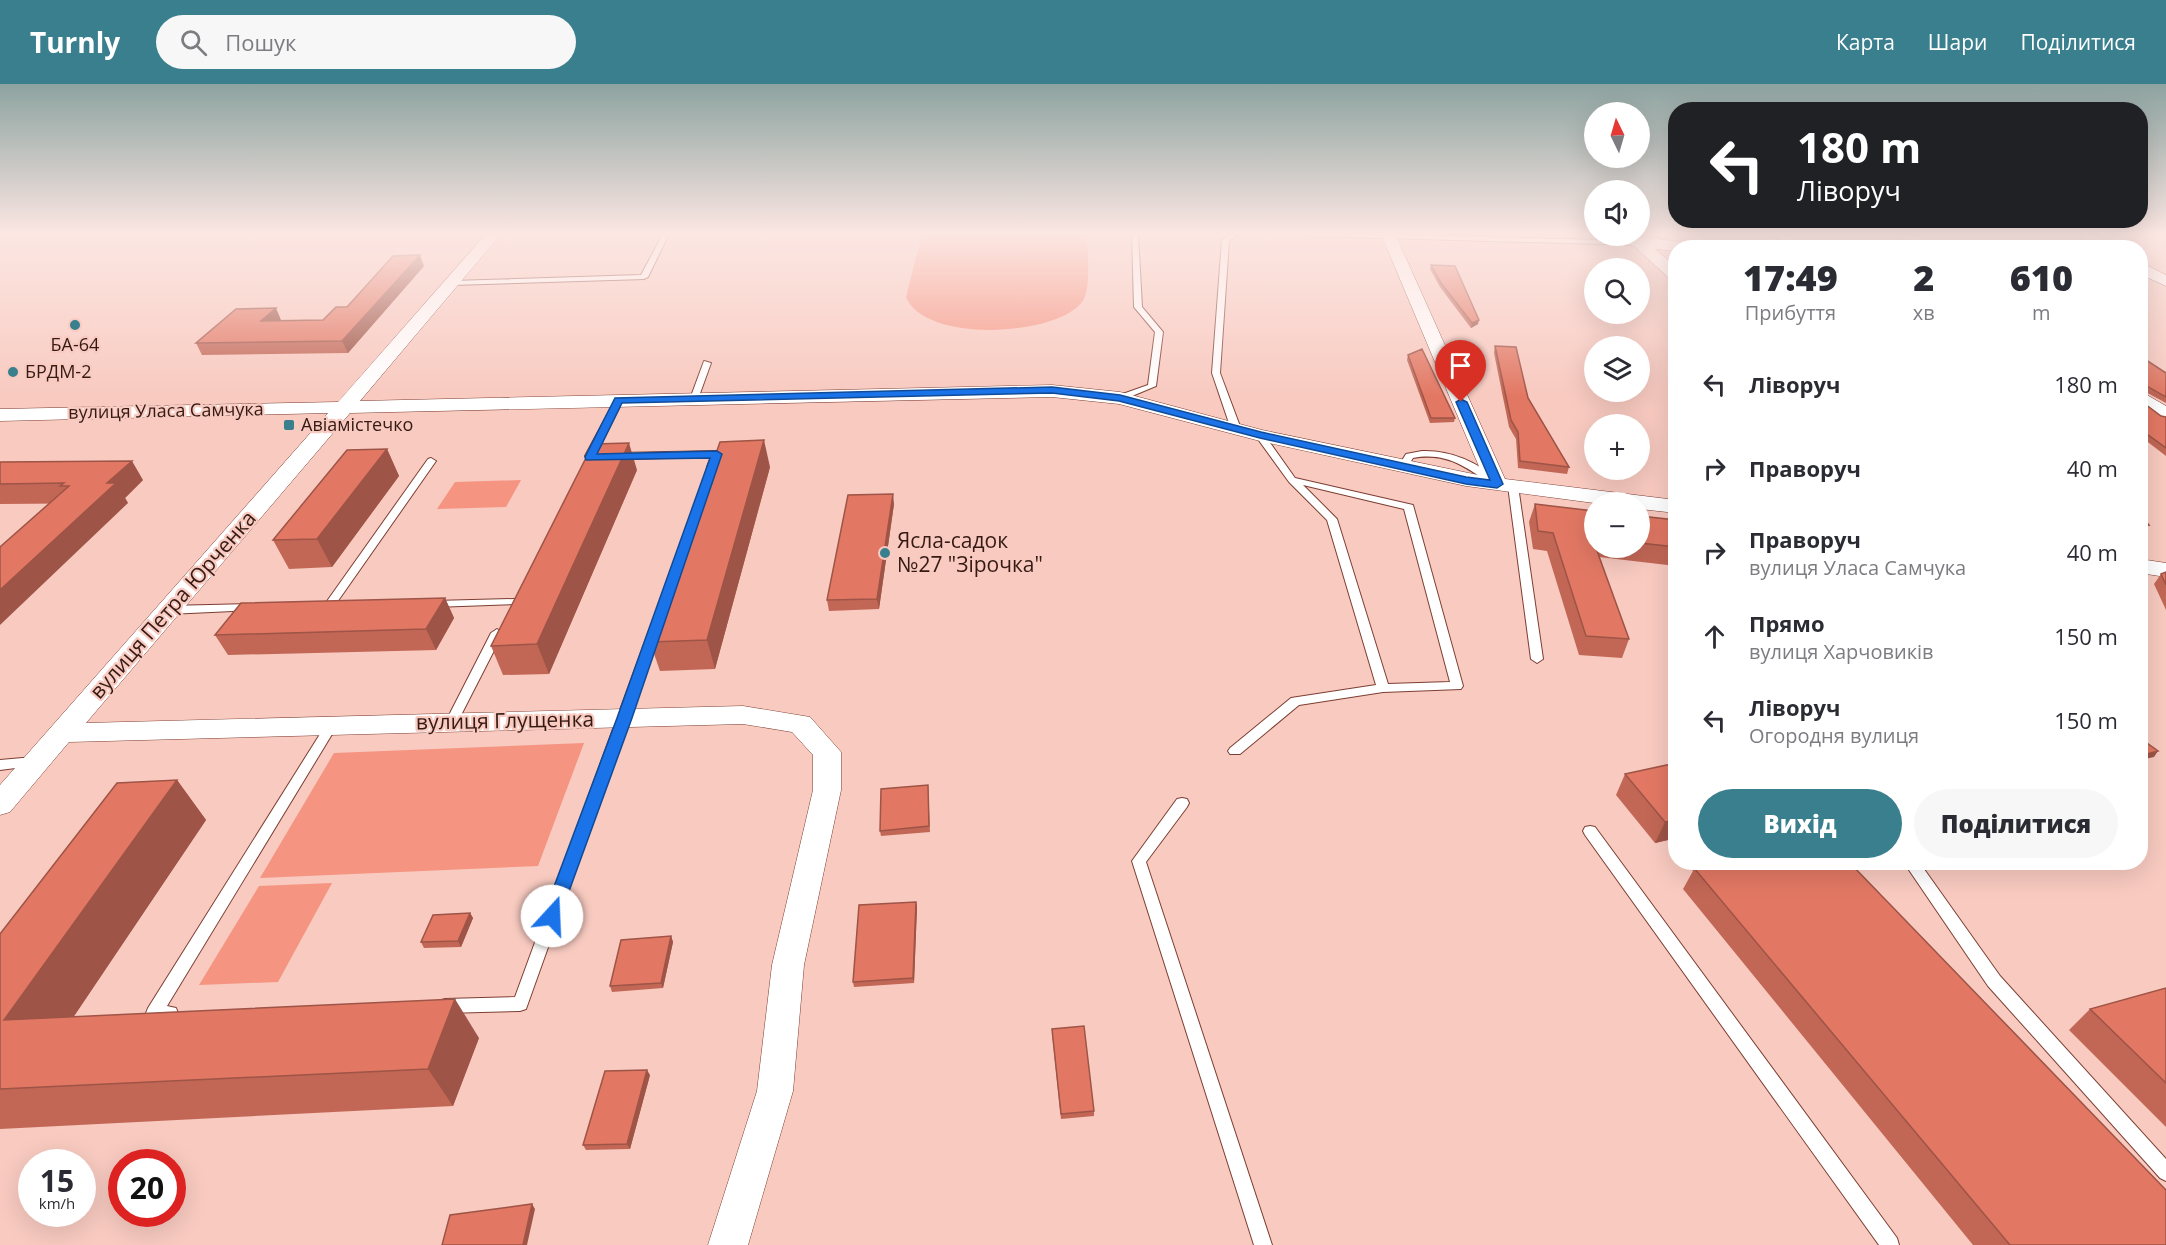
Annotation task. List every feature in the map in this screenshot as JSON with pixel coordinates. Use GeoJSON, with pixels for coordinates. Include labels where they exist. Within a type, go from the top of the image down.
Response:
{"type":"FeatureCollection","features":[{"type":"Feature","properties":{"kind":"street","name":"вулиця Петра Юрченка"},"geometry":{"type":"LineString","coordinates":[[0,804],[447,288]]}},
{"type":"Feature","properties":{"kind":"street"},"geometry":{"type":"LineString","coordinates":[[1413,288],[1505,485]]}},
{"type":"Feature","properties":{"kind":"street","name":"вулиця Уласа Самчука"},"geometry":{"type":"LineString","coordinates":[[0,415],[1052,390],[1120,398],[1260,435],[1466,480],[1584,496]]}},
{"type":"Feature","properties":{"kind":"street"},"geometry":{"type":"LineString","coordinates":[[2148,403],[2166,415]]}},
{"type":"Feature","properties":{"kind":"street","name":"вулиця Уласа Самчука"},"geometry":{"type":"LineString","coordinates":[[1650,504],[1668,506]]}},
{"type":"Feature","properties":{"kind":"street"},"geometry":{"type":"LineString","coordinates":[[2148,567],[2166,570]]}},
{"type":"Feature","properties":{"kind":"street","name":"вулиця Глущенка"},"geometry":{"type":"LineString","coordinates":[[62,733],[743,715],[800,724],[827,752],[827,790],[788,964],[775,1091],[728,1245]]}},
{"type":"Feature","properties":{"kind":"lane"},"geometry":{"type":"LineString","coordinates":[[1120,398],[1152,386],[1157,359],[1159,332],[1137,307],[1136,288]]}},
{"type":"Feature","properties":{"kind":"lane"},"geometry":{"type":"LineString","coordinates":[[1222,288],[1216,374],[1236,429]]}},
{"type":"Feature","properties":{"kind":"lane"},"geometry":{"type":"LineString","coordinates":[[694,399],[707,363]]}},
{"type":"Feature","properties":{"kind":"lane"},"geometry":{"type":"LineString","coordinates":[[619,400],[587,462],[717,454],[706,486]]}},
{"type":"Feature","properties":{"kind":"lane"},"geometry":{"type":"LineString","coordinates":[[1260,435],[1292,480],[1332,519],[1383,688]]}},
{"type":"Feature","properties":{"kind":"lane"},"geometry":{"type":"LineString","coordinates":[[330,606],[431,461]]}},
{"type":"Feature","properties":{"kind":"lane"},"geometry":{"type":"LineString","coordinates":[[1235,751],[1295,701],[1383,688],[1456,686],[1409,507],[1292,480]]}},
{"type":"Feature","properties":{"kind":"lane"},"geometry":{"type":"LineString","coordinates":[[1505,485],[1537,659]]}},
{"type":"Feature","properties":{"kind":"lane"},"geometry":{"type":"LineString","coordinates":[[422,604],[511,607],[451,723]]}},
{"type":"Feature","properties":{"kind":"lane"},"geometry":{"type":"LineString","coordinates":[[168,610],[262,608]]}},
{"type":"Feature","properties":{"kind":"lane"},"geometry":{"type":"LineString","coordinates":[[425,1006],[520,1004],[662,612]]}},
{"type":"Feature","properties":{"kind":"lane"},"geometry":{"type":"LineString","coordinates":[[190,1012],[154,1013],[331,726]]}},
{"type":"Feature","properties":{"kind":"lane"},"geometry":{"type":"LineString","coordinates":[[0,765],[36,762]]}},
{"type":"Feature","properties":{"kind":"lane"},"geometry":{"type":"LineString","coordinates":[[1182,803],[1139,861],[1263,1245]]}},
{"type":"Feature","properties":{"kind":"lane"},"geometry":{"type":"LineString","coordinates":[[1590,831],[1890,1245]]}},
{"type":"Feature","properties":{"kind":"lane"},"geometry":{"type":"LineString","coordinates":[[1917,870],[1994,981],[2166,1172]]}},
{"type":"Feature","properties":{"kind":"shaded area"},"geometry":{"type":"Polygon","coordinates":[[[908,288],[1087,288],[1082,302],[1067,314],[1019,328],[991,330],[962,328],[937,322],[918,312],[906,297],[908,288]]]}},
{"type":"Feature","properties":{"kind":"shaded area"},"geometry":{"type":"Polygon","coordinates":[[[521,480],[506,507],[437,509],[455,482],[521,480]]]}},
{"type":"Feature","properties":{"kind":"shaded area"},"geometry":{"type":"Polygon","coordinates":[[[584,743],[538,866],[260,878],[334,753],[584,743]]]}},
{"type":"Feature","properties":{"kind":"shaded area"},"geometry":{"type":"Polygon","coordinates":[[[332,883],[278,982],[199,985],[259,886],[332,883]]]}},
{"type":"Feature","properties":{"kind":"building"},"geometry":{"type":"Polygon","coordinates":[[[364,288],[390,288],[342,341],[196,343],[236,309],[276,308],[261,321],[323,320],[336,307],[347,307],[364,288]]]}},
{"type":"Feature","properties":{"kind":"building"},"geometry":{"type":"Polygon","coordinates":[[[1445,288],[1465,288],[1479,320],[1472,323],[1445,288]]]}},
{"type":"Feature","properties":{"kind":"building"},"geometry":{"type":"Polygon","coordinates":[[[1495,346],[1516,347],[1528,398],[1569,467],[1520,461],[1518,432],[1511,420],[1495,346]]]}},
{"type":"Feature","properties":{"kind":"building"},"geometry":{"type":"Polygon","coordinates":[[[1422,349],[1455,418],[1431,418],[1408,355],[1422,349]]]}},
{"type":"Feature","properties":{"kind":"building"},"geometry":{"type":"Polygon","coordinates":[[[2148,361],[2166,373],[2166,397],[2148,387],[2148,361]]]}},
{"type":"Feature","properties":{"kind":"building"},"geometry":{"type":"Polygon","coordinates":[[[2148,406],[2166,417],[2166,448],[2148,435],[2148,406]]]}},
{"type":"Feature","properties":{"kind":"building"},"geometry":{"type":"Polygon","coordinates":[[[764,440],[707,640],[650,642],[720,442],[764,440]]]}},
{"type":"Feature","properties":{"kind":"building"},"geometry":{"type":"Polygon","coordinates":[[[629,443],[537,644],[491,646],[593,444],[629,443]]]}},
{"type":"Feature","properties":{"kind":"building"},"geometry":{"type":"Polygon","coordinates":[[[387,449],[317,539],[273,540],[347,450],[387,449]]]}},
{"type":"Feature","properties":{"kind":"building"},"geometry":{"type":"Polygon","coordinates":[[[132,461],[107,483],[116,483],[0,590],[0,547],[69,486],[60,486],[64,483],[0,484],[0,462],[132,461]]]}},
{"type":"Feature","properties":{"kind":"building"},"geometry":{"type":"Polygon","coordinates":[[[893,494],[877,599],[827,600],[848,495],[893,494]]]}},
{"type":"Feature","properties":{"kind":"building"},"geometry":{"type":"Polygon","coordinates":[[[1535,504],[1584,510],[1584,558],[1600,558],[1629,639],[1586,636],[1553,533],[1538,531],[1535,504]]]}},
{"type":"Feature","properties":{"kind":"building"},"geometry":{"type":"Polygon","coordinates":[[[1650,517],[1668,519],[1668,546],[1650,544],[1650,517]]]}},
{"type":"Feature","properties":{"kind":"building"},"geometry":{"type":"Polygon","coordinates":[[[2166,572],[2166,585],[2161,574],[2166,572]]]}},
{"type":"Feature","properties":{"kind":"building"},"geometry":{"type":"Polygon","coordinates":[[[445,598],[426,629],[215,635],[241,603],[445,598]]]}},
{"type":"Feature","properties":{"kind":"building"},"geometry":{"type":"Polygon","coordinates":[[[2148,744],[2158,751],[2148,754],[2148,744]]]}},
{"type":"Feature","properties":{"kind":"building"},"geometry":{"type":"Polygon","coordinates":[[[1668,765],[1668,821],[1665,822],[1625,774],[1668,765]]]}},
{"type":"Feature","properties":{"kind":"building"},"geometry":{"type":"Polygon","coordinates":[[[177,780],[4,1020],[455,999],[428,1069],[0,1089],[0,934],[117,783],[177,780]]]}},
{"type":"Feature","properties":{"kind":"building"},"geometry":{"type":"Polygon","coordinates":[[[928,785],[929,826],[880,831],[881,789],[928,785]]]}},
{"type":"Feature","properties":{"kind":"building"},"geometry":{"type":"Polygon","coordinates":[[[1696,870],[1857,870],[2166,1190],[2166,1245],[2010,1245],[1696,870]]]}},
{"type":"Feature","properties":{"kind":"building"},"geometry":{"type":"Polygon","coordinates":[[[916,902],[913,978],[853,982],[859,905],[916,902]]]}},
{"type":"Feature","properties":{"kind":"building"},"geometry":{"type":"Polygon","coordinates":[[[470,913],[458,941],[421,942],[433,915],[470,913]]]}},
{"type":"Feature","properties":{"kind":"building"},"geometry":{"type":"Polygon","coordinates":[[[671,936],[661,983],[610,986],[621,940],[671,936]]]}},
{"type":"Feature","properties":{"kind":"building"},"geometry":{"type":"Polygon","coordinates":[[[2166,988],[2166,1083],[2090,1009],[2166,988]]]}},
{"type":"Feature","properties":{"kind":"building"},"geometry":{"type":"Polygon","coordinates":[[[1084,1026],[1094,1111],[1061,1114],[1052,1029],[1084,1026]]]}},
{"type":"Feature","properties":{"kind":"building"},"geometry":{"type":"Polygon","coordinates":[[[647,1070],[627,1144],[583,1145],[605,1071],[647,1070]]]}},
{"type":"Feature","properties":{"kind":"building"},"geometry":{"type":"Polygon","coordinates":[[[532,1204],[523,1245],[442,1245],[450,1215],[532,1204]]]}},
{"type":"Feature","properties":{"kind":"place","name":"БА-64"},"geometry":{"type":"Point","coordinates":[75,325]}},
{"type":"Feature","properties":{"kind":"place","name":"БРДМ-2"},"geometry":{"type":"Point","coordinates":[13,372]}},
{"type":"Feature","properties":{"kind":"place","name":"Авіамістечко"},"geometry":{"type":"Point","coordinates":[289,425]}},
{"type":"Feature","properties":{"kind":"place","name":"Ясла-садок №27 \"Зірочка\""},"geometry":{"type":"Point","coordinates":[885,553]}},
{"type":"Feature","properties":{"kind":"route"},"geometry":{"type":"LineString","coordinates":[[552,916],[625,718],[717,454],[590,457],[619,400],[1052,390],[1120,398],[1260,435],[1466,480],[1497,484],[1461,402]]}}]}
